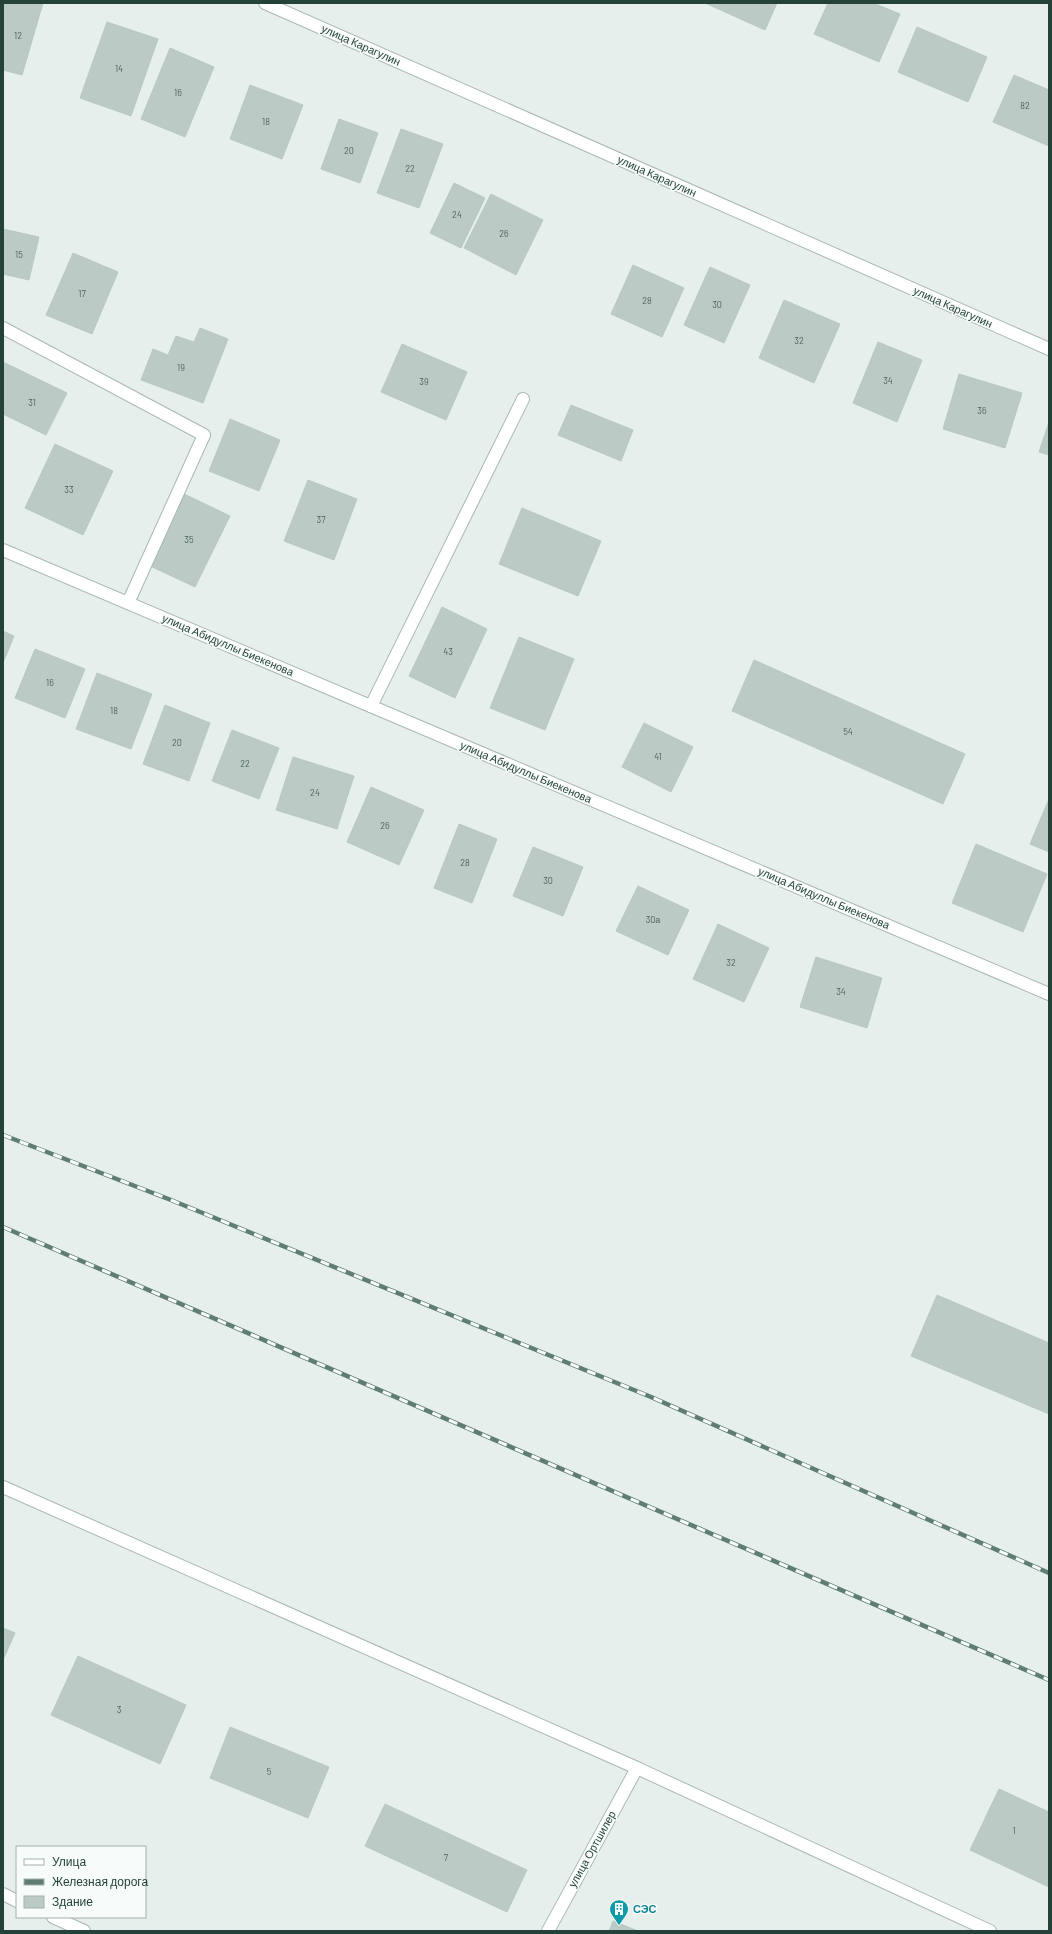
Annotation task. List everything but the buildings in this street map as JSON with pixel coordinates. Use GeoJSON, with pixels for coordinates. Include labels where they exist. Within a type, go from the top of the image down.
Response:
{"type":"FeatureCollection","features":[{"type":"Feature","properties":{"kind":"street","name":"улица Карагулин"},"geometry":{"type":"LineString","coordinates":[[265,3],[1049,349]]}},
{"type":"Feature","properties":{"kind":"street"},"geometry":{"type":"LineString","coordinates":[[3,328],[204,435],[128,603]]}},
{"type":"Feature","properties":{"kind":"street"},"geometry":{"type":"LineString","coordinates":[[371,706],[523,399]]}},
{"type":"Feature","properties":{"kind":"street","name":"улица Абидуллы Биекенова"},"geometry":{"type":"LineString","coordinates":[[3,550],[1049,994]]}},
{"type":"Feature","properties":{"kind":"street"},"geometry":{"type":"LineString","coordinates":[[3,1488],[637,1768],[990,1931]]}},
{"type":"Feature","properties":{"kind":"street","name":"улица Ортшилер"},"geometry":{"type":"LineString","coordinates":[[548,1931],[637,1768]]}},
{"type":"Feature","properties":{"kind":"street"},"geometry":{"type":"LineString","coordinates":[[3,1894],[16,1900]]}},
{"type":"Feature","properties":{"kind":"street"},"geometry":{"type":"LineString","coordinates":[[55,1918],[84,1931]]}},
{"type":"Feature","properties":{"kind":"railway"},"geometry":{"type":"LineString","coordinates":[[3,1135],[171,1200],[651,1397],[1049,1573]]}},
{"type":"Feature","properties":{"kind":"railway"},"geometry":{"type":"LineString","coordinates":[[3,1227],[1049,1680]]}},
{"type":"Feature","properties":{"kind":"place","name":"СЭС"},"geometry":{"type":"Point","coordinates":[619,1926]}}]}
